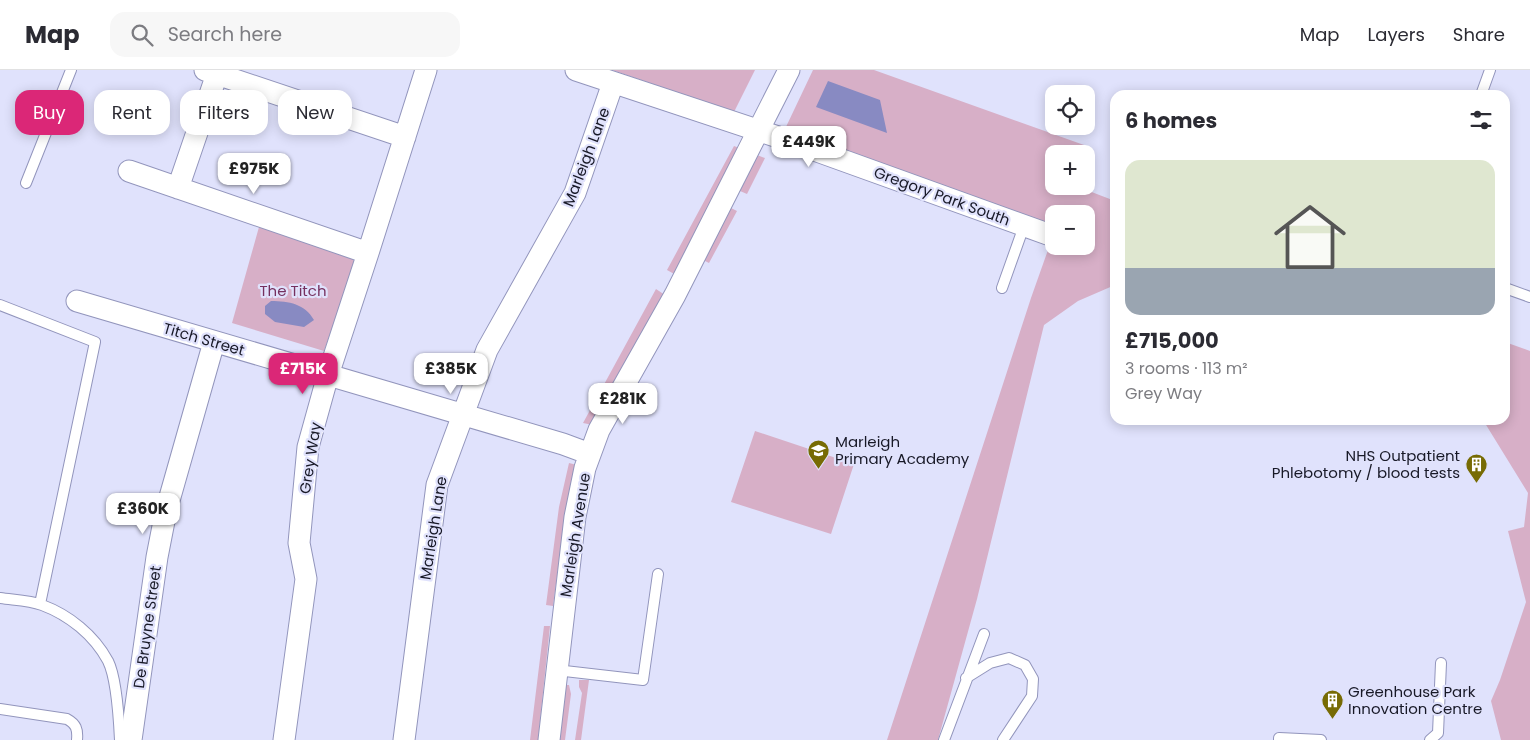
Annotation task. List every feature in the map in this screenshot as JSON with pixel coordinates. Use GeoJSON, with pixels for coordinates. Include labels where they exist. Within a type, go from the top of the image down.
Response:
{"type":"FeatureCollection","features":[{"type":"Feature","properties":{"kind":"street","name":"Grey Way"},"geometry":{"type":"LineString","coordinates":[[284,740],[306,579],[299,543],[308,447],[328,374],[426,70]]}},
{"type":"Feature","properties":{"kind":"street","name":"Gregory Park South"},"geometry":{"type":"LineString","coordinates":[[576,70],[759,131],[1045,233]]}},
{"type":"Feature","properties":{"kind":"street","name":"Marleigh Avenue"},"geometry":{"type":"LineString","coordinates":[[549,740],[575,517],[585,468],[590,454],[599,430],[675,295],[789,70]]}},
{"type":"Feature","properties":{"kind":"street"},"geometry":{"type":"LineString","coordinates":[[178,188],[211,72],[405,137]]}},
{"type":"Feature","properties":{"kind":"street","name":"Marleigh Lane"},"geometry":{"type":"LineString","coordinates":[[404,740],[437,485],[486,350],[575,193],[614,83]]}},
{"type":"Feature","properties":{"kind":"street"},"geometry":{"type":"LineString","coordinates":[[128,171],[368,253]]}},
{"type":"Feature","properties":{"kind":"street","name":"Titch Street"},"geometry":{"type":"LineString","coordinates":[[77,301],[328,374],[590,454]]}},
{"type":"Feature","properties":{"kind":"street","name":"De Bruyne Street"},"geometry":{"type":"LineString","coordinates":[[131,740],[157,557],[166,511],[214,342]]}},
{"type":"Feature","properties":{"kind":"lane"},"geometry":{"type":"LineString","coordinates":[[26,183],[71,70]]}},
{"type":"Feature","properties":{"kind":"lane"},"geometry":{"type":"LineString","coordinates":[[1483,90],[1490,70]]}},
{"type":"Feature","properties":{"kind":"lane"},"geometry":{"type":"LineString","coordinates":[[1002,288],[1024,226]]}},
{"type":"Feature","properties":{"kind":"lane"},"geometry":{"type":"LineString","coordinates":[[1510,290],[1530,297]]}},
{"type":"Feature","properties":{"kind":"lane"},"geometry":{"type":"LineString","coordinates":[[0,305],[95,342],[40,604]]}},
{"type":"Feature","properties":{"kind":"lane"},"geometry":{"type":"LineString","coordinates":[[556,670],[643,680],[658,574]]}},
{"type":"Feature","properties":{"kind":"lane"},"geometry":{"type":"LineString","coordinates":[[0,598],[40,604],[62,615],[92,637],[108,662],[115,692],[120,740]]}},
{"type":"Feature","properties":{"kind":"lane"},"geometry":{"type":"LineString","coordinates":[[944,740],[984,634]]}},
{"type":"Feature","properties":{"kind":"lane"},"geometry":{"type":"LineString","coordinates":[[966,678],[990,662],[1009,658],[1025,665],[1033,679],[1032,696],[1003,740]]}},
{"type":"Feature","properties":{"kind":"lane"},"geometry":{"type":"LineString","coordinates":[[1430,740],[1438,733],[1441,662]]}},
{"type":"Feature","properties":{"kind":"lane"},"geometry":{"type":"LineString","coordinates":[[0,709],[67,719],[74,723],[78,730],[77,740]]}},
{"type":"Feature","properties":{"kind":"lane"},"geometry":{"type":"LineString","coordinates":[[1279,740],[1279,738],[1321,740]]}},
{"type":"Feature","properties":{"kind":"green space"},"geometry":{"type":"Polygon","coordinates":[[[612,70],[755,70],[734,112],[612,70]]]}},
{"type":"Feature","properties":{"kind":"green space"},"geometry":{"type":"Polygon","coordinates":[[[813,70],[874,70],[1045,131],[1045,135],[1056,135],[1084,145],[1045,145],[1045,195],[1095,195],[1095,193],[1110,199],[1110,287],[1078,301],[1044,325],[977,599],[938,740],[887,740],[1046,255],[1095,255],[1095,205],[1045,205],[1045,225],[785,129],[813,70]]]}},
{"type":"Feature","properties":{"kind":"green space"},"geometry":{"type":"Polygon","coordinates":[[[734,146],[742,149],[676,275],[667,270],[734,146]]]}},
{"type":"Feature","properties":{"kind":"green space"},"geometry":{"type":"Polygon","coordinates":[[[757,155],[765,158],[747,194],[740,191],[757,155]]]}},
{"type":"Feature","properties":{"kind":"green space"},"geometry":{"type":"Polygon","coordinates":[[[731,208],[737,211],[709,263],[703,260],[731,208]]]}},
{"type":"Feature","properties":{"kind":"green space","name":"The Titch"},"geometry":{"type":"Polygon","coordinates":[[[259,227],[356,260],[324,351],[232,323],[259,227]]]}},
{"type":"Feature","properties":{"kind":"green space"},"geometry":{"type":"Polygon","coordinates":[[[656,289],[665,295],[593,425],[583,423],[656,289]]]}},
{"type":"Feature","properties":{"kind":"green space"},"geometry":{"type":"Polygon","coordinates":[[[1510,344],[1530,351],[1530,740],[1501,740],[1491,701],[1526,602],[1508,531],[1524,527],[1528,493],[1486,425],[1510,425],[1510,344]]]}},
{"type":"Feature","properties":{"kind":"green space"},"geometry":{"type":"Polygon","coordinates":[[[755,431],[854,464],[831,534],[731,502],[755,431]]]}},
{"type":"Feature","properties":{"kind":"green space"},"geometry":{"type":"Polygon","coordinates":[[[569,463],[577,465],[566,508],[553,606],[546,605],[559,507],[569,463]]]}},
{"type":"Feature","properties":{"kind":"green space"},"geometry":{"type":"Polygon","coordinates":[[[544,626],[550,626],[538,740],[530,740],[544,626]]]}},
{"type":"Feature","properties":{"kind":"green space"},"geometry":{"type":"Polygon","coordinates":[[[579,680],[589,680],[581,740],[575,740],[582,693],[579,687],[579,680]]]}},
{"type":"Feature","properties":{"kind":"green space"},"geometry":{"type":"Polygon","coordinates":[[[565,685],[569,685],[571,694],[565,740],[557,740],[565,685]]]}},
{"type":"Feature","properties":{"kind":"water"},"geometry":{"type":"Polygon","coordinates":[[[828,81],[880,100],[887,133],[816,107],[828,81]]]}},
{"type":"Feature","properties":{"kind":"water"},"geometry":{"type":"Polygon","coordinates":[[[271,301],[296,304],[306,310],[314,320],[304,327],[275,322],[265,314],[265,306],[271,301]]]}},
{"type":"Feature","properties":{"kind":"place","name":"Marleigh Primary Academy"},"geometry":{"type":"Point","coordinates":[819,469]}},
{"type":"Feature","properties":{"kind":"place","name":"NHS Outpatient Phlebotomy / blood tests"},"geometry":{"type":"Point","coordinates":[1476,483]}},
{"type":"Feature","properties":{"kind":"place","name":"Greenhouse Park Innovation Centre"},"geometry":{"type":"Point","coordinates":[1332,719]}}]}
